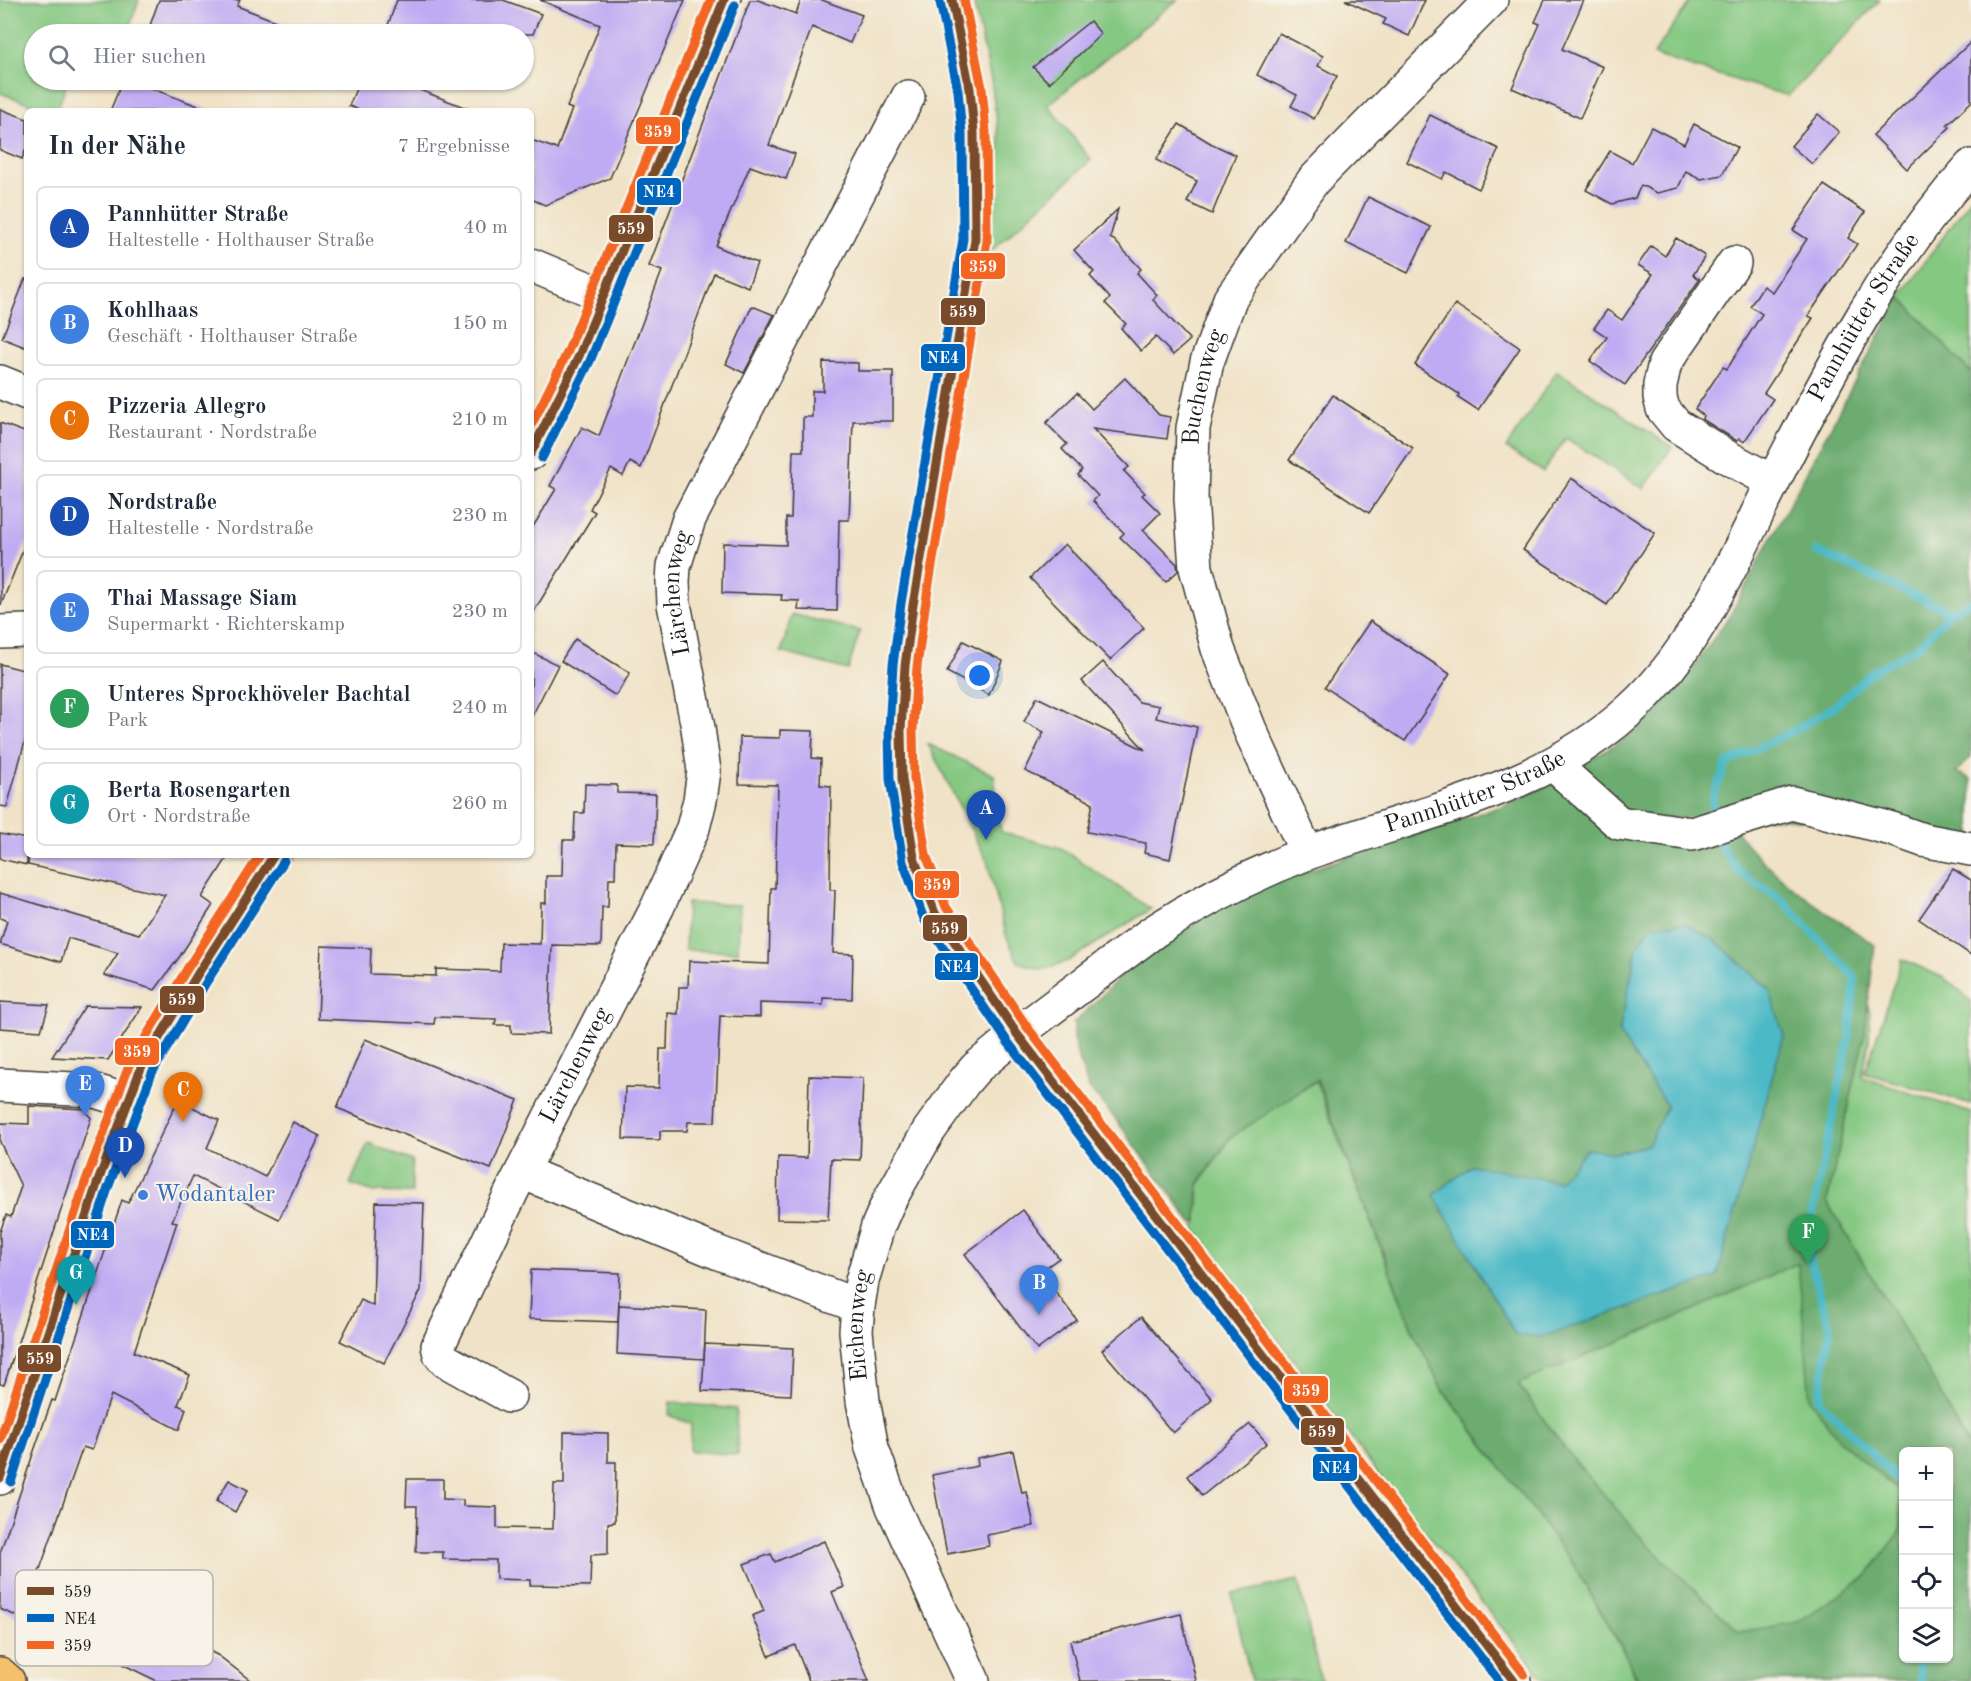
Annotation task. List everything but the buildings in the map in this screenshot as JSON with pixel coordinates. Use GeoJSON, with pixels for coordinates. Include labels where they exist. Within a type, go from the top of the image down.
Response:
{"type":"FeatureCollection","features":[{"type":"Feature","properties":{"kind":"main road"},"geometry":{"type":"LineString","coordinates":[[0,1674],[8,1681]]}},
{"type":"Feature","properties":{"kind":"street"},"geometry":{"type":"LineString","coordinates":[[534,447],[579,356],[724,0]]}},
{"type":"Feature","properties":{"kind":"street"},"geometry":{"type":"LineString","coordinates":[[952,0],[971,100],[976,189],[975,240],[905,666],[901,730],[902,779],[914,858],[935,913],[1017,1034],[1514,1681]]}},
{"type":"Feature","properties":{"kind":"street","name":"Buchenweg"},"geometry":{"type":"LineString","coordinates":[[1307,854],[1250,730],[1218,649],[1197,568],[1191,498],[1193,428],[1207,362],[1230,299],[1313,182],[1491,0]]}},
{"type":"Feature","properties":{"kind":"street","name":"Lärchenweg"},"geometry":{"type":"LineString","coordinates":[[509,1396],[446,1361],[440,1354],[438,1346],[522,1172],[667,887],[693,828],[704,771],[674,604],[674,566],[684,531],[908,97]]}},
{"type":"Feature","properties":{"kind":"street","name":"Pannhütter Straße"},"geometry":{"type":"LineString","coordinates":[[1017,1034],[1153,932],[1252,875],[1307,854],[1446,809],[1499,788],[1553,764],[1603,732],[1629,711],[1652,689],[1677,657],[1709,605],[1733,563],[1814,402],[1894,264],[1971,166]]}},
{"type":"Feature","properties":{"kind":"street"},"geometry":{"type":"LineString","coordinates":[[1734,263],[1665,363],[1660,397],[1663,409],[1677,425],[1727,457],[1773,482]]}},
{"type":"Feature","properties":{"kind":"street"},"geometry":{"type":"LineString","coordinates":[[534,266],[603,295]]}},
{"type":"Feature","properties":{"kind":"street"},"geometry":{"type":"LineString","coordinates":[[0,382],[24,392]]}},
{"type":"Feature","properties":{"kind":"street"},"geometry":{"type":"LineString","coordinates":[[1553,764],[1619,824],[1692,834],[1792,803],[1892,829],[1923,840],[1971,849]]}},
{"type":"Feature","properties":{"kind":"street"},"geometry":{"type":"LineString","coordinates":[[0,1478],[97,1184],[141,1068],[272,858]]}},
{"type":"Feature","properties":{"kind":"street","name":"Eichenweg"},"geometry":{"type":"LineString","coordinates":[[973,1681],[893,1507],[872,1448],[859,1372],[856,1330],[862,1281],[878,1226],[905,1172],[950,1100],[976,1068],[1017,1034]]}},
{"type":"Feature","properties":{"kind":"street"},"geometry":{"type":"LineString","coordinates":[[0,1085],[92,1090],[127,1101]]}},
{"type":"Feature","properties":{"kind":"street"},"geometry":{"type":"LineString","coordinates":[[522,1172],[719,1253],[858,1306]]}},
{"type":"Feature","properties":{"kind":"green space"},"geometry":{"type":"Polygon","coordinates":[[[0,0],[139,0],[131,24],[24,24],[24,90],[64,90],[58,108],[42,108],[0,93],[0,0]]]}},
{"type":"Feature","properties":{"kind":"green space"},"geometry":{"type":"Polygon","coordinates":[[[973,0],[1177,0],[1048,105],[1091,160],[987,255],[1000,145],[991,80],[973,0]]]}},
{"type":"Feature","properties":{"kind":"green space"},"geometry":{"type":"Polygon","coordinates":[[[1691,0],[1880,0],[1788,96],[1653,55],[1691,0]]]}},
{"type":"Feature","properties":{"kind":"green space"},"geometry":{"type":"Polygon","coordinates":[[[1971,198],[1971,373],[1900,297],[1971,198]]]}},
{"type":"Feature","properties":{"kind":"green space"},"geometry":{"type":"Polygon","coordinates":[[[1900,297],[1971,373],[1971,757],[1956,772],[1971,779],[1971,844],[1909,827],[1739,816],[1626,820],[1570,773],[1648,720],[1693,668],[1730,615],[1900,297]]]}},
{"type":"Feature","properties":{"kind":"green space"},"geometry":{"type":"Polygon","coordinates":[[[1557,371],[1672,447],[1644,489],[1566,438],[1543,472],[1506,448],[1557,371]]]}},
{"type":"Feature","properties":{"kind":"green space"},"geometry":{"type":"Polygon","coordinates":[[[792,614],[860,631],[848,670],[781,652],[792,614]]]}},
{"type":"Feature","properties":{"kind":"green space"},"geometry":{"type":"Polygon","coordinates":[[[928,744],[994,775],[1001,832],[1061,848],[1151,909],[1068,961],[1042,970],[1018,962],[1006,935],[987,861],[928,744]]]}},
{"type":"Feature","properties":{"kind":"green space"},"geometry":{"type":"Polygon","coordinates":[[[1555,782],[1614,829],[1735,829],[1749,847],[1782,879],[1818,907],[1875,945],[1864,1037],[1827,1202],[1929,1373],[1971,1451],[1971,1681],[1638,1681],[1629,1659],[1571,1561],[1441,1387],[1413,1331],[1317,1080],[1230,1138],[1198,1184],[1197,1221],[1192,1223],[1117,1121],[1088,1087],[1074,1044],[1074,1023],[1129,968],[1242,892],[1508,804],[1555,782]],[[1653,925],[1637,947],[1619,1033],[1667,1106],[1648,1145],[1616,1153],[1587,1149],[1559,1182],[1472,1166],[1516,1336],[1769,989],[1714,940],[1653,925]],[[1798,1263],[1687,1313],[1518,1384],[1568,1453],[1647,1544],[1739,1632],[1798,1622],[1866,1577],[1899,1534],[1899,1663],[1953,1663],[1953,1447],[1899,1447],[1899,1491],[1841,1442],[1810,1400],[1798,1263]]]}},
{"type":"Feature","properties":{"kind":"green space"},"geometry":{"type":"Polygon","coordinates":[[[687,903],[740,905],[738,952],[685,950],[687,903]]]}},
{"type":"Feature","properties":{"kind":"green space"},"geometry":{"type":"Polygon","coordinates":[[[1902,959],[1944,978],[1971,1001],[1971,1104],[1865,1073],[1902,959]]]}},
{"type":"Feature","properties":{"kind":"green space"},"geometry":{"type":"Polygon","coordinates":[[[1856,977],[1870,1012],[1869,1043],[1862,1077],[1971,1113],[1971,1449],[1840,1224],[1841,1242],[1899,1473],[1899,1663],[1953,1663],[1971,1681],[1649,1681],[1583,1581],[1627,1658],[1637,1681],[1545,1681],[1380,1476],[1194,1227],[1197,1221],[1199,1184],[1232,1136],[1316,1081],[1411,1327],[1441,1388],[1532,1509],[1460,1398],[1618,1342],[1687,1313],[1856,977]]]}},
{"type":"Feature","properties":{"kind":"green space"},"geometry":{"type":"Polygon","coordinates":[[[368,1143],[412,1161],[412,1193],[374,1192],[350,1184],[368,1143]]]}},
{"type":"Feature","properties":{"kind":"green space"},"geometry":{"type":"Polygon","coordinates":[[[670,1402],[736,1409],[738,1455],[690,1451],[691,1424],[669,1415],[670,1402]]]}},
{"type":"Feature","properties":{"kind":"green space"},"geometry":{"type":"Polygon","coordinates":[[[1298,1580],[1321,1681],[1251,1681],[1232,1594],[1298,1580]]]}},
{"type":"Feature","properties":{"kind":"water"},"geometry":{"type":"Polygon","coordinates":[[[1684,923],[1714,940],[1769,989],[1784,1035],[1717,1277],[1542,1337],[1516,1336],[1434,1195],[1472,1165],[1558,1182],[1587,1149],[1616,1153],[1648,1145],[1667,1106],[1619,1033],[1637,947],[1652,925],[1684,923]]]}},
{"type":"Feature","properties":{"kind":"waterway"},"geometry":{"type":"LineString","coordinates":[[1816,551],[1951,612]]}},
{"type":"Feature","properties":{"kind":"waterway"},"geometry":{"type":"LineString","coordinates":[[1716,821],[1712,800],[1727,763],[1803,726],[1836,705],[1873,671],[1916,648],[1951,612],[1971,602]]}},
{"type":"Feature","properties":{"kind":"waterway"},"geometry":{"type":"LineString","coordinates":[[1719,833],[1722,848],[1740,873],[1781,899],[1855,977],[1850,1034],[1806,1246],[1830,1330],[1819,1400],[1899,1482]]}},
{"type":"Feature","properties":{"kind":"waterway"},"geometry":{"type":"LineString","coordinates":[[1919,1663],[1921,1681]]}},
{"type":"Feature","properties":{"kind":"transit line","name":"359"},"geometry":{"type":"LineString","coordinates":[[534,420],[568,351],[711,0]]}},
{"type":"Feature","properties":{"kind":"transit line","name":"559"},"geometry":{"type":"LineString","coordinates":[[534,447],[579,356],[724,0]]}},
{"type":"Feature","properties":{"kind":"transit line","name":"559"},"geometry":{"type":"LineString","coordinates":[[952,0],[970,89],[974,132],[975,240],[913,605],[905,666],[901,730],[902,779],[914,858],[935,913],[1017,1034],[1514,1681]]}},
{"type":"Feature","properties":{"kind":"transit line","name":"359"},"geometry":{"type":"LineString","coordinates":[[964,0],[982,88],[986,132],[987,241],[925,607],[917,667],[913,730],[914,778],[926,855],[946,907],[1027,1027],[1524,1674]]}},
{"type":"Feature","properties":{"kind":"transit line","name":"NE4"},"geometry":{"type":"LineString","coordinates":[[940,2],[958,91],[962,133],[963,239],[901,603],[893,665],[889,729],[890,779],[903,862],[924,919],[1007,1041],[1499,1681]]}},
{"type":"Feature","properties":{"kind":"transit line","name":"NE4"},"geometry":{"type":"LineString","coordinates":[[542,458],[590,361],[735,5]]}},
{"type":"Feature","properties":{"kind":"transit line","name":"359"},"geometry":{"type":"LineString","coordinates":[[0,1440],[86,1180],[130,1063],[258,858]]}},
{"type":"Feature","properties":{"kind":"transit line","name":"559"},"geometry":{"type":"LineString","coordinates":[[0,1478],[97,1184],[141,1068],[272,858]]}},
{"type":"Feature","properties":{"kind":"transit line","name":"NE4"},"geometry":{"type":"LineString","coordinates":[[11,1482],[108,1188],[152,1073],[207,981],[284,861]]}},
{"type":"Feature","properties":{"kind":"place","name":"Pannhütter Straße"},"geometry":{"type":"Point","coordinates":[986,840]}},
{"type":"Feature","properties":{"kind":"place","name":"Thai Massage Siam"},"geometry":{"type":"Point","coordinates":[85,1116]}},
{"type":"Feature","properties":{"kind":"place","name":"Pizzeria Allegro"},"geometry":{"type":"Point","coordinates":[183,1122]}},
{"type":"Feature","properties":{"kind":"place","name":"Nordstraße"},"geometry":{"type":"Point","coordinates":[125,1178]}},
{"type":"Feature","properties":{"kind":"place","name":"Wodantaler"},"geometry":{"type":"Point","coordinates":[143,1195]}},
{"type":"Feature","properties":{"kind":"place","name":"Unteres Sprockhöveler Bachtal"},"geometry":{"type":"Point","coordinates":[1808,1264]}},
{"type":"Feature","properties":{"kind":"place","name":"Berta Rosengarten"},"geometry":{"type":"Point","coordinates":[76,1305]}},
{"type":"Feature","properties":{"kind":"place","name":"Kohlhaas"},"geometry":{"type":"Point","coordinates":[1039,1315]}}]}
